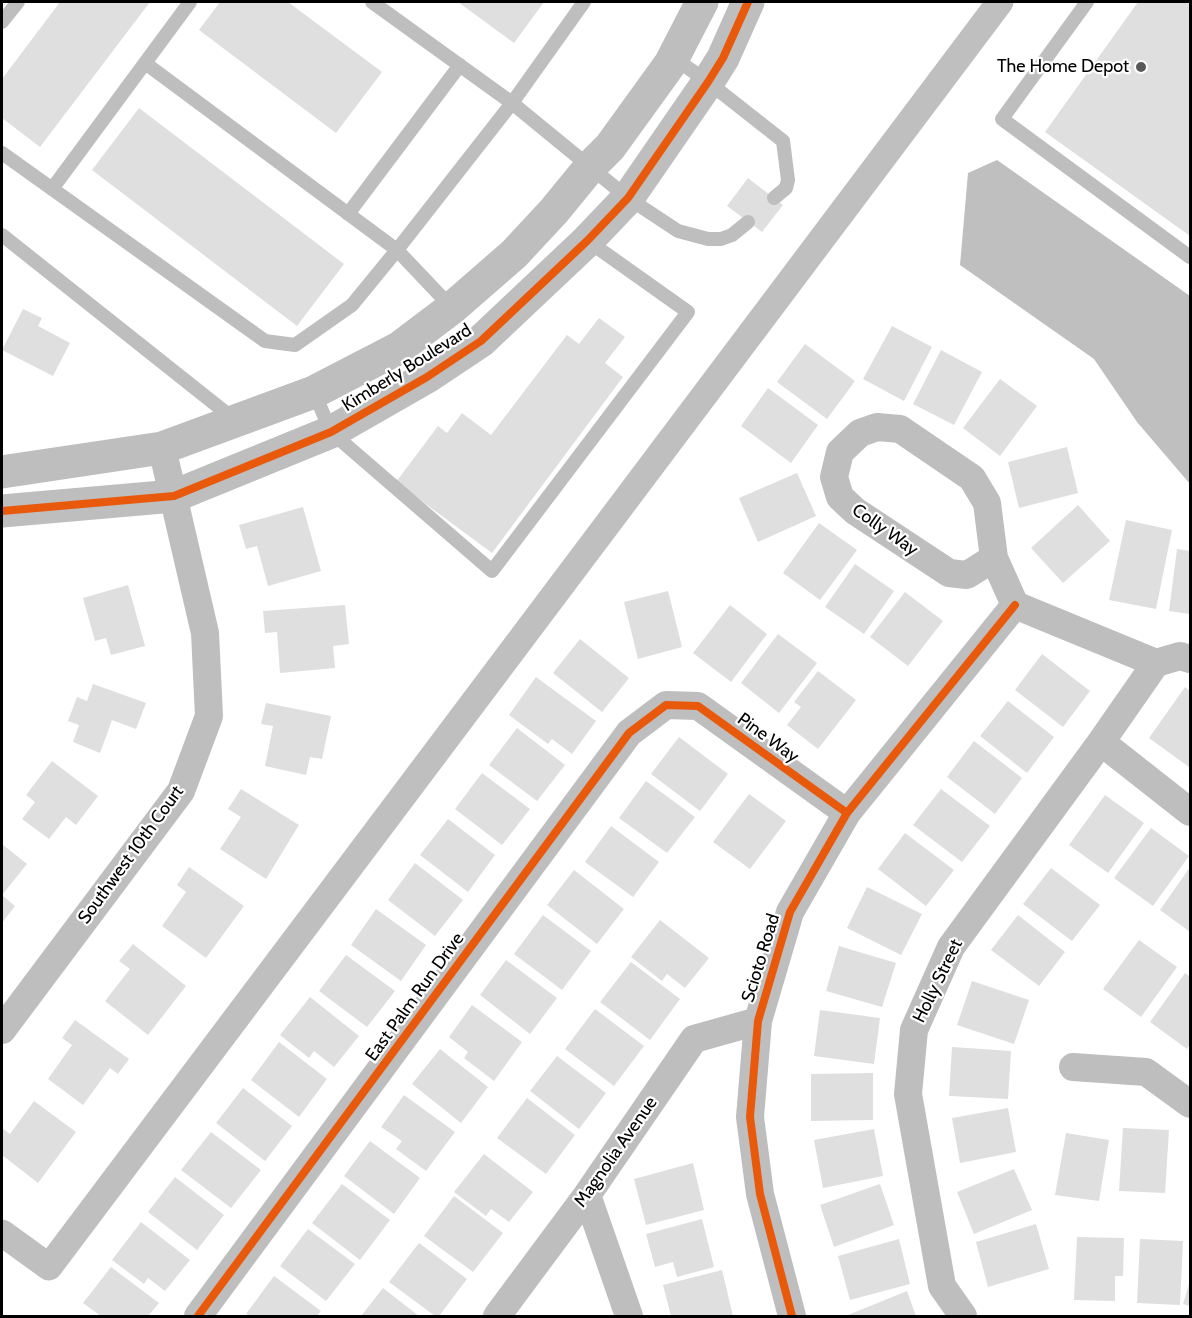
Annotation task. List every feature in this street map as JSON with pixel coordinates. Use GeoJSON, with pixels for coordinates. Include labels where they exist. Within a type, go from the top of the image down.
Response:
{"type":"FeatureCollection","features":[{"type":"Feature","properties":{"kind":"street","name":"Kimberly Boulevard"},"geometry":{"type":"LineString","coordinates":[[2,472],[162,448],[314,392],[399,348],[452,308],[514,254],[554,211],[590,167],[610,147],[674,58],[702,2]]}},
{"type":"Feature","properties":{"kind":"street","name":"Kimberly Boulevard"},"geometry":{"type":"LineString","coordinates":[[2,512],[174,496],[331,432],[426,377],[481,341],[587,241],[628,198],[723,58],[748,2]]}},
{"type":"Feature","properties":{"kind":"street","name":"Colly Way"},"geometry":{"type":"LineString","coordinates":[[994,558],[968,575],[948,573],[855,511],[840,497],[834,477],[840,452],[860,433],[877,427],[900,429],[972,478],[987,502],[994,558],[1015,605]]}},
{"type":"Feature","properties":{"kind":"street","name":"Southwest 10th Court"},"geometry":{"type":"LineString","coordinates":[[2,1030],[181,791],[208,716],[205,633],[162,448]]}},
{"type":"Feature","properties":{"kind":"street"},"geometry":{"type":"LineString","coordinates":[[1015,605],[1156,663],[1180,656],[1191,659]]}},
{"type":"Feature","properties":{"kind":"street","name":"Scioto Road"},"geometry":{"type":"LineString","coordinates":[[792,1317],[760,1194],[750,1117],[758,1021],[790,912],[846,813],[1015,605]]}},
{"type":"Feature","properties":{"kind":"street","name":"Holly Street"},"geometry":{"type":"LineString","coordinates":[[963,1317],[942,1286],[908,1094],[914,1030],[951,946],[1101,742],[1156,663]]}},
{"type":"Feature","properties":{"kind":"street","name":"Pine Way"},"geometry":{"type":"LineString","coordinates":[[666,705],[698,706],[846,813]]}},
{"type":"Feature","properties":{"kind":"street","name":"East Palm Run Drive"},"geometry":{"type":"LineString","coordinates":[[198,1317],[629,733],[666,705]]}},
{"type":"Feature","properties":{"kind":"street"},"geometry":{"type":"LineString","coordinates":[[1101,742],[1191,812]]}},
{"type":"Feature","properties":{"kind":"street","name":"Magnolia Avenue"},"geometry":{"type":"LineString","coordinates":[[497,1317],[587,1195],[694,1039],[758,1021]]}},
{"type":"Feature","properties":{"kind":"street"},"geometry":{"type":"LineString","coordinates":[[1073,1067],[1146,1072],[1191,1104]]}},
{"type":"Feature","properties":{"kind":"street"},"geometry":{"type":"LineString","coordinates":[[587,1195],[629,1317]]}},
{"type":"Feature","properties":{"kind":"lane"},"geometry":{"type":"LineString","coordinates":[[2,22],[18,2]]}},
{"type":"Feature","properties":{"kind":"lane"},"geometry":{"type":"LineString","coordinates":[[52,189],[190,2]]}},
{"type":"Feature","properties":{"kind":"lane"},"geometry":{"type":"LineString","coordinates":[[372,2],[512,103],[628,198],[678,231],[708,239],[721,239],[732,235],[748,222]]}},
{"type":"Feature","properties":{"kind":"lane"},"geometry":{"type":"LineString","coordinates":[[2,153],[265,341],[295,345],[352,305],[512,103],[584,2]]}},
{"type":"Feature","properties":{"kind":"lane"},"geometry":{"type":"LineString","coordinates":[[1087,2],[1002,119],[1191,257]]}},
{"type":"Feature","properties":{"kind":"lane"},"geometry":{"type":"LineString","coordinates":[[674,58],[783,141],[788,180],[786,188],[774,198]]}},
{"type":"Feature","properties":{"kind":"lane"},"geometry":{"type":"LineString","coordinates":[[145,63],[397,250],[452,308]]}},
{"type":"Feature","properties":{"kind":"lane"},"geometry":{"type":"LineString","coordinates":[[348,214],[460,65]]}},
{"type":"Feature","properties":{"kind":"lane"},"geometry":{"type":"LineString","coordinates":[[2,235],[236,422]]}},
{"type":"Feature","properties":{"kind":"lane"},"geometry":{"type":"LineString","coordinates":[[314,392],[331,432],[492,571],[688,312],[587,241]]}},
{"type":"Feature","properties":{"kind":"shaded area"},"geometry":{"type":"Polygon","coordinates":[[[997,160],[1190,296],[1190,484],[1137,422],[1094,359],[960,265],[968,173],[997,160]]]}},
{"type":"Feature","properties":{"kind":"building"},"geometry":{"type":"Polygon","coordinates":[[[60,2],[150,2],[40,147],[2,118],[2,79],[60,2]]]}},
{"type":"Feature","properties":{"kind":"building"},"geometry":{"type":"Polygon","coordinates":[[[220,2],[288,2],[382,72],[336,133],[199,30],[220,2]]]}},
{"type":"Feature","properties":{"kind":"building"},"geometry":{"type":"Polygon","coordinates":[[[458,2],[544,2],[514,43],[458,2]]]}},
{"type":"Feature","properties":{"kind":"building","name":"The Home Depot"},"geometry":{"type":"Polygon","coordinates":[[[1138,2],[1190,2],[1190,236],[1045,132],[1138,2]]]}},
{"type":"Feature","properties":{"kind":"building"},"geometry":{"type":"Polygon","coordinates":[[[139,108],[344,264],[297,326],[92,170],[139,108]]]}},
{"type":"Feature","properties":{"kind":"building"},"geometry":{"type":"Polygon","coordinates":[[[748,178],[783,205],[762,232],[727,206],[748,178]]]}},
{"type":"Feature","properties":{"kind":"building"},"geometry":{"type":"Polygon","coordinates":[[[23,309],[42,318],[38,326],[70,343],[53,376],[2,350],[23,309]]]}},
{"type":"Feature","properties":{"kind":"building"},"geometry":{"type":"Polygon","coordinates":[[[599,318],[625,337],[605,363],[623,377],[492,553],[396,482],[438,426],[447,433],[462,413],[491,435],[567,335],[579,344],[599,318]]]}},
{"type":"Feature","properties":{"kind":"building"},"geometry":{"type":"Polygon","coordinates":[[[892,326],[932,347],[904,401],[863,379],[892,326]]]}},
{"type":"Feature","properties":{"kind":"building"},"geometry":{"type":"Polygon","coordinates":[[[805,344],[855,381],[827,419],[777,382],[805,344]]]}},
{"type":"Feature","properties":{"kind":"building"},"geometry":{"type":"Polygon","coordinates":[[[941,350],[982,372],[954,425],[913,404],[941,350]]]}},
{"type":"Feature","properties":{"kind":"building"},"geometry":{"type":"Polygon","coordinates":[[[1000,379],[1037,406],[1000,456],[963,428],[1000,379]]]}},
{"type":"Feature","properties":{"kind":"building"},"geometry":{"type":"Polygon","coordinates":[[[768,388],[818,425],[791,463],[741,426],[768,388]]]}},
{"type":"Feature","properties":{"kind":"building"},"geometry":{"type":"Polygon","coordinates":[[[1067,447],[1078,493],[1019,508],[1008,462],[1067,447]]]}},
{"type":"Feature","properties":{"kind":"building"},"geometry":{"type":"Polygon","coordinates":[[[797,473],[816,516],[758,542],[739,498],[797,473]]]}},
{"type":"Feature","properties":{"kind":"building"},"geometry":{"type":"Polygon","coordinates":[[[1078,505],[1110,541],[1063,583],[1031,548],[1078,505]]]}},
{"type":"Feature","properties":{"kind":"building"},"geometry":{"type":"Polygon","coordinates":[[[303,507],[321,571],[268,586],[257,546],[246,549],[239,525],[303,507]]]}},
{"type":"Feature","properties":{"kind":"building"},"geometry":{"type":"Polygon","coordinates":[[[1126,520],[1172,530],[1156,609],[1109,600],[1126,520]]]}},
{"type":"Feature","properties":{"kind":"building"},"geometry":{"type":"Polygon","coordinates":[[[819,523],[857,550],[820,600],[783,573],[819,523]]]}},
{"type":"Feature","properties":{"kind":"building"},"geometry":{"type":"Polygon","coordinates":[[[1177,549],[1190,551],[1190,614],[1169,611],[1177,549]]]}},
{"type":"Feature","properties":{"kind":"building"},"geometry":{"type":"Polygon","coordinates":[[[855,564],[894,591],[864,634],[825,607],[855,564]]]}},
{"type":"Feature","properties":{"kind":"building"},"geometry":{"type":"Polygon","coordinates":[[[128,585],[145,646],[111,655],[106,638],[95,641],[83,598],[128,585]]]}},
{"type":"Feature","properties":{"kind":"building"},"geometry":{"type":"Polygon","coordinates":[[[668,591],[682,647],[638,659],[624,602],[668,591]]]}},
{"type":"Feature","properties":{"kind":"building"},"geometry":{"type":"Polygon","coordinates":[[[905,592],[943,621],[908,666],[870,637],[905,592]]]}},
{"type":"Feature","properties":{"kind":"building"},"geometry":{"type":"Polygon","coordinates":[[[345,605],[349,644],[333,646],[335,668],[280,673],[277,632],[265,633],[263,611],[345,605]]]}},
{"type":"Feature","properties":{"kind":"building"},"geometry":{"type":"Polygon","coordinates":[[[730,605],[767,634],[731,682],[693,653],[730,605]]]}},
{"type":"Feature","properties":{"kind":"building"},"geometry":{"type":"Polygon","coordinates":[[[778,634],[817,663],[779,713],[741,683],[778,634]]]}},
{"type":"Feature","properties":{"kind":"building"},"geometry":{"type":"Polygon","coordinates":[[[580,639],[629,678],[602,712],[553,673],[580,639]]]}},
{"type":"Feature","properties":{"kind":"building"},"geometry":{"type":"Polygon","coordinates":[[[1042,654],[1090,691],[1063,727],[1015,690],[1042,654]]]}},
{"type":"Feature","properties":{"kind":"building"},"geometry":{"type":"Polygon","coordinates":[[[818,671],[856,700],[818,749],[787,725],[801,707],[794,702],[818,671]]]}},
{"type":"Feature","properties":{"kind":"building"},"geometry":{"type":"Polygon","coordinates":[[[536,677],[596,721],[572,754],[552,739],[548,744],[509,715],[536,677]]]}},
{"type":"Feature","properties":{"kind":"building"},"geometry":{"type":"Polygon","coordinates":[[[93,684],[146,703],[136,729],[112,720],[100,753],[73,742],[79,725],[68,721],[77,697],[87,701],[93,684]]]}},
{"type":"Feature","properties":{"kind":"building"},"geometry":{"type":"Polygon","coordinates":[[[1185,687],[1190,691],[1189,767],[1149,738],[1185,687]]]}},
{"type":"Feature","properties":{"kind":"building"},"geometry":{"type":"Polygon","coordinates":[[[1008,701],[1054,737],[1027,773],[980,736],[1008,701]]]}},
{"type":"Feature","properties":{"kind":"building"},"geometry":{"type":"Polygon","coordinates":[[[266,703],[331,716],[322,759],[310,757],[306,775],[265,766],[273,726],[261,724],[266,703]]]}},
{"type":"Feature","properties":{"kind":"building"},"geometry":{"type":"Polygon","coordinates":[[[517,728],[565,765],[537,801],[489,765],[517,728]]]}},
{"type":"Feature","properties":{"kind":"building"},"geometry":{"type":"Polygon","coordinates":[[[679,737],[728,774],[700,811],[651,774],[679,737]]]}},
{"type":"Feature","properties":{"kind":"building"},"geometry":{"type":"Polygon","coordinates":[[[974,741],[1022,778],[995,814],[947,777],[974,741]]]}},
{"type":"Feature","properties":{"kind":"building"},"geometry":{"type":"Polygon","coordinates":[[[52,761],[98,796],[76,825],[66,817],[49,839],[22,819],[35,802],[26,795],[52,761]]]}},
{"type":"Feature","properties":{"kind":"building"},"geometry":{"type":"Polygon","coordinates":[[[482,773],[530,809],[502,845],[455,809],[482,773]]]}},
{"type":"Feature","properties":{"kind":"building"},"geometry":{"type":"Polygon","coordinates":[[[646,781],[695,817],[667,853],[619,818],[646,781]]]}},
{"type":"Feature","properties":{"kind":"building"},"geometry":{"type":"Polygon","coordinates":[[[241,789],[299,825],[266,879],[220,849],[241,817],[228,809],[241,789]]]}},
{"type":"Feature","properties":{"kind":"building"},"geometry":{"type":"Polygon","coordinates":[[[941,789],[990,826],[962,862],[913,825],[941,789]]]}},
{"type":"Feature","properties":{"kind":"building"},"geometry":{"type":"Polygon","coordinates":[[[749,794],[786,821],[750,869],[713,842],[749,794]]]}},
{"type":"Feature","properties":{"kind":"building"},"geometry":{"type":"Polygon","coordinates":[[[1105,795],[1144,823],[1108,873],[1069,845],[1105,795]]]}},
{"type":"Feature","properties":{"kind":"building"},"geometry":{"type":"Polygon","coordinates":[[[448,819],[495,855],[468,892],[420,855],[448,819]]]}},
{"type":"Feature","properties":{"kind":"building"},"geometry":{"type":"Polygon","coordinates":[[[611,826],[659,862],[633,897],[585,862],[611,826]]]}},
{"type":"Feature","properties":{"kind":"building"},"geometry":{"type":"Polygon","coordinates":[[[1151,828],[1189,856],[1153,906],[1114,878],[1151,828]]]}},
{"type":"Feature","properties":{"kind":"building"},"geometry":{"type":"Polygon","coordinates":[[[905,833],[954,870],[926,906],[878,869],[905,833]]]}},
{"type":"Feature","properties":{"kind":"building"},"geometry":{"type":"Polygon","coordinates":[[[2,844],[27,864],[2,895],[2,844]]]}},
{"type":"Feature","properties":{"kind":"building"},"geometry":{"type":"Polygon","coordinates":[[[415,863],[463,900],[435,936],[388,900],[415,863]]]}},
{"type":"Feature","properties":{"kind":"building"},"geometry":{"type":"Polygon","coordinates":[[[189,867],[244,906],[206,958],[162,926],[186,892],[177,885],[189,867]]]}},
{"type":"Feature","properties":{"kind":"building"},"geometry":{"type":"Polygon","coordinates":[[[1190,867],[1190,932],[1160,910],[1190,867]]]}},
{"type":"Feature","properties":{"kind":"building"},"geometry":{"type":"Polygon","coordinates":[[[1051,868],[1100,905],[1072,941],[1023,904],[1051,868]]]}},
{"type":"Feature","properties":{"kind":"building"},"geometry":{"type":"Polygon","coordinates":[[[574,870],[624,909],[597,944],[547,905],[574,870]]]}},
{"type":"Feature","properties":{"kind":"building"},"geometry":{"type":"Polygon","coordinates":[[[867,887],[922,914],[901,955],[847,928],[867,887]]]}},
{"type":"Feature","properties":{"kind":"building"},"geometry":{"type":"Polygon","coordinates":[[[2,895],[15,906],[2,923],[2,895]]]}},
{"type":"Feature","properties":{"kind":"building"},"geometry":{"type":"Polygon","coordinates":[[[376,909],[426,945],[401,981],[351,945],[376,909]]]}},
{"type":"Feature","properties":{"kind":"building"},"geometry":{"type":"Polygon","coordinates":[[[543,915],[591,951],[562,990],[514,954],[543,915]]]}},
{"type":"Feature","properties":{"kind":"building"},"geometry":{"type":"Polygon","coordinates":[[[1018,915],[1065,952],[1039,986],[991,950],[1018,915]]]}},
{"type":"Feature","properties":{"kind":"building"},"geometry":{"type":"Polygon","coordinates":[[[660,920],[709,958],[685,988],[667,974],[662,981],[631,957],[660,920]]]}},
{"type":"Feature","properties":{"kind":"building"},"geometry":{"type":"Polygon","coordinates":[[[1139,940],[1177,967],[1141,1017],[1103,989],[1139,940]]]}},
{"type":"Feature","properties":{"kind":"building"},"geometry":{"type":"Polygon","coordinates":[[[133,944],[186,986],[148,1035],[105,1001],[130,969],[119,961],[133,944]]]}},
{"type":"Feature","properties":{"kind":"building"},"geometry":{"type":"Polygon","coordinates":[[[839,946],[896,963],[882,1007],[826,991],[839,946]]]}},
{"type":"Feature","properties":{"kind":"building"},"geometry":{"type":"Polygon","coordinates":[[[346,955],[395,991],[367,1027],[319,991],[346,955]]]}},
{"type":"Feature","properties":{"kind":"building"},"geometry":{"type":"Polygon","coordinates":[[[506,960],[557,998],[530,1034],[480,995],[506,960]]]}},
{"type":"Feature","properties":{"kind":"building"},"geometry":{"type":"Polygon","coordinates":[[[631,962],[680,999],[650,1040],[600,1002],[631,962]]]}},
{"type":"Feature","properties":{"kind":"building"},"geometry":{"type":"Polygon","coordinates":[[[1185,973],[1190,977],[1190,1044],[1187,1049],[1150,1022],[1185,973]]]}},
{"type":"Feature","properties":{"kind":"building"},"geometry":{"type":"Polygon","coordinates":[[[972,981],[1029,1000],[1014,1044],[957,1025],[972,981]]]}},
{"type":"Feature","properties":{"kind":"building"},"geometry":{"type":"Polygon","coordinates":[[[310,997],[359,1036],[334,1067],[314,1051],[309,1058],[280,1035],[310,997]]]}},
{"type":"Feature","properties":{"kind":"building"},"geometry":{"type":"Polygon","coordinates":[[[472,1005],[522,1042],[494,1081],[464,1058],[468,1052],[449,1037],[472,1005]]]}},
{"type":"Feature","properties":{"kind":"building"},"geometry":{"type":"Polygon","coordinates":[[[595,1009],[644,1046],[614,1086],[565,1049],[595,1009]]]}},
{"type":"Feature","properties":{"kind":"building"},"geometry":{"type":"Polygon","coordinates":[[[820,1010],[880,1018],[874,1064],[814,1056],[820,1010]]]}},
{"type":"Feature","properties":{"kind":"building"},"geometry":{"type":"Polygon","coordinates":[[[75,1020],[129,1059],[118,1074],[110,1068],[83,1105],[48,1079],[72,1045],[62,1038],[75,1020]]]}},
{"type":"Feature","properties":{"kind":"building"},"geometry":{"type":"Polygon","coordinates":[[[279,1042],[327,1079],[299,1117],[251,1080],[279,1042]]]}},
{"type":"Feature","properties":{"kind":"building"},"geometry":{"type":"Polygon","coordinates":[[[952,1047],[1011,1051],[1008,1099],[949,1096],[952,1047]]]}},
{"type":"Feature","properties":{"kind":"building"},"geometry":{"type":"Polygon","coordinates":[[[440,1049],[488,1087],[461,1123],[412,1084],[440,1049]]]}},
{"type":"Feature","properties":{"kind":"building"},"geometry":{"type":"Polygon","coordinates":[[[557,1056],[606,1093],[579,1129],[530,1091],[557,1056]]]}},
{"type":"Feature","properties":{"kind":"building"},"geometry":{"type":"Polygon","coordinates":[[[873,1073],[873,1120],[811,1121],[811,1074],[873,1073]]]}},
{"type":"Feature","properties":{"kind":"building"},"geometry":{"type":"Polygon","coordinates":[[[243,1088],[292,1126],[265,1161],[216,1123],[243,1088]]]}},
{"type":"Feature","properties":{"kind":"building"},"geometry":{"type":"Polygon","coordinates":[[[404,1095],[455,1132],[426,1171],[396,1149],[402,1141],[381,1127],[404,1095]]]}},
{"type":"Feature","properties":{"kind":"building"},"geometry":{"type":"Polygon","coordinates":[[[527,1098],[575,1135],[546,1174],[497,1138],[527,1098]]]}},
{"type":"Feature","properties":{"kind":"building"},"geometry":{"type":"Polygon","coordinates":[[[34,1101],[76,1132],[38,1183],[2,1155],[2,1128],[10,1134],[34,1101]]]}},
{"type":"Feature","properties":{"kind":"building"},"geometry":{"type":"Polygon","coordinates":[[[1008,1108],[1016,1152],[960,1163],[952,1118],[1008,1108]]]}},
{"type":"Feature","properties":{"kind":"building"},"geometry":{"type":"Polygon","coordinates":[[[1123,1128],[1169,1130],[1165,1193],[1119,1191],[1123,1128]]]}},
{"type":"Feature","properties":{"kind":"building"},"geometry":{"type":"Polygon","coordinates":[[[874,1129],[883,1176],[823,1188],[814,1140],[874,1129]]]}},
{"type":"Feature","properties":{"kind":"building"},"geometry":{"type":"Polygon","coordinates":[[[211,1132],[261,1170],[231,1208],[181,1170],[211,1132]]]}},
{"type":"Feature","properties":{"kind":"building"},"geometry":{"type":"Polygon","coordinates":[[[1066,1133],[1109,1140],[1099,1201],[1055,1195],[1066,1133]]]}},
{"type":"Feature","properties":{"kind":"building"},"geometry":{"type":"Polygon","coordinates":[[[370,1141],[420,1178],[394,1214],[344,1176],[370,1141]]]}},
{"type":"Feature","properties":{"kind":"building"},"geometry":{"type":"Polygon","coordinates":[[[484,1154],[533,1192],[509,1222],[491,1209],[486,1216],[454,1192],[484,1154]]]}},
{"type":"Feature","properties":{"kind":"building"},"geometry":{"type":"Polygon","coordinates":[[[693,1163],[704,1210],[646,1225],[634,1179],[693,1163]]]}},
{"type":"Feature","properties":{"kind":"building"},"geometry":{"type":"Polygon","coordinates":[[[1014,1169],[1032,1210],[974,1234],[957,1192],[1014,1169]]]}},
{"type":"Feature","properties":{"kind":"building"},"geometry":{"type":"Polygon","coordinates":[[[175,1177],[224,1215],[197,1250],[148,1212],[175,1177]]]}},
{"type":"Feature","properties":{"kind":"building"},"geometry":{"type":"Polygon","coordinates":[[[342,1184],[390,1220],[360,1260],[312,1223],[342,1184]]]}},
{"type":"Feature","properties":{"kind":"building"},"geometry":{"type":"Polygon","coordinates":[[[880,1184],[894,1225],[834,1247],[820,1205],[880,1184]]]}},
{"type":"Feature","properties":{"kind":"building"},"geometry":{"type":"Polygon","coordinates":[[[454,1196],[503,1233],[473,1272],[424,1236],[454,1196]]]}},
{"type":"Feature","properties":{"kind":"building"},"geometry":{"type":"Polygon","coordinates":[[[702,1219],[714,1267],[677,1277],[673,1262],[655,1267],[646,1234],[702,1219]]]}},
{"type":"Feature","properties":{"kind":"building"},"geometry":{"type":"Polygon","coordinates":[[[141,1222],[190,1260],[165,1291],[148,1278],[144,1284],[112,1260],[141,1222]]]}},
{"type":"Feature","properties":{"kind":"building"},"geometry":{"type":"Polygon","coordinates":[[[1036,1224],[1049,1269],[988,1287],[976,1242],[1036,1224]]]}},
{"type":"Feature","properties":{"kind":"building"},"geometry":{"type":"Polygon","coordinates":[[[308,1229],[355,1264],[326,1301],[280,1266],[308,1229]]]}},
{"type":"Feature","properties":{"kind":"building"},"geometry":{"type":"Polygon","coordinates":[[[1077,1237],[1124,1238],[1123,1276],[1115,1276],[1115,1301],[1074,1300],[1077,1237]]]}},
{"type":"Feature","properties":{"kind":"building"},"geometry":{"type":"Polygon","coordinates":[[[899,1239],[910,1284],[850,1300],[838,1256],[899,1239]]]}},
{"type":"Feature","properties":{"kind":"building"},"geometry":{"type":"Polygon","coordinates":[[[1140,1239],[1183,1241],[1180,1305],[1137,1303],[1140,1239]]]}},
{"type":"Feature","properties":{"kind":"building"},"geometry":{"type":"Polygon","coordinates":[[[419,1243],[467,1279],[439,1316],[435,1316],[389,1282],[419,1243]]]}},
{"type":"Feature","properties":{"kind":"building"},"geometry":{"type":"Polygon","coordinates":[[[111,1267],[159,1303],[148,1316],[101,1316],[83,1303],[111,1267]]]}},
{"type":"Feature","properties":{"kind":"building"},"geometry":{"type":"Polygon","coordinates":[[[722,1270],[733,1316],[671,1316],[663,1285],[722,1270]]]}},
{"type":"Feature","properties":{"kind":"building"},"geometry":{"type":"Polygon","coordinates":[[[274,1276],[321,1311],[317,1316],[249,1316],[246,1314],[274,1276]]]}},
{"type":"Feature","properties":{"kind":"building"},"geometry":{"type":"Polygon","coordinates":[[[1190,1281],[1190,1306],[1183,1304],[1190,1281]]]}},
{"type":"Feature","properties":{"kind":"building"},"geometry":{"type":"Polygon","coordinates":[[[383,1288],[419,1316],[361,1316],[383,1288]]]}},
{"type":"Feature","properties":{"kind":"building"},"geometry":{"type":"Polygon","coordinates":[[[907,1291],[916,1316],[848,1316],[848,1315],[907,1291]]]}},
{"type":"Feature","properties":{"kind":"waterway"},"geometry":{"type":"LineString","coordinates":[[2,1233],[49,1267],[1000,2]]}},
{"type":"Feature","properties":{"kind":"cycle path"},"geometry":{"type":"LineString","coordinates":[[2,511],[174,496],[331,432],[427,377],[481,341],[587,241],[628,198],[723,58],[748,2]]}},
{"type":"Feature","properties":{"kind":"cycle path"},"geometry":{"type":"LineString","coordinates":[[792,1316],[760,1194],[750,1117],[758,1021],[790,912],[847,813],[1015,605]]}},
{"type":"Feature","properties":{"kind":"cycle path"},"geometry":{"type":"LineString","coordinates":[[198,1316],[629,733],[666,705],[698,706],[847,813]]}},
{"type":"Feature","properties":{"kind":"place","name":"The Home Depot"},"geometry":{"type":"Point","coordinates":[1141,67]}}]}
